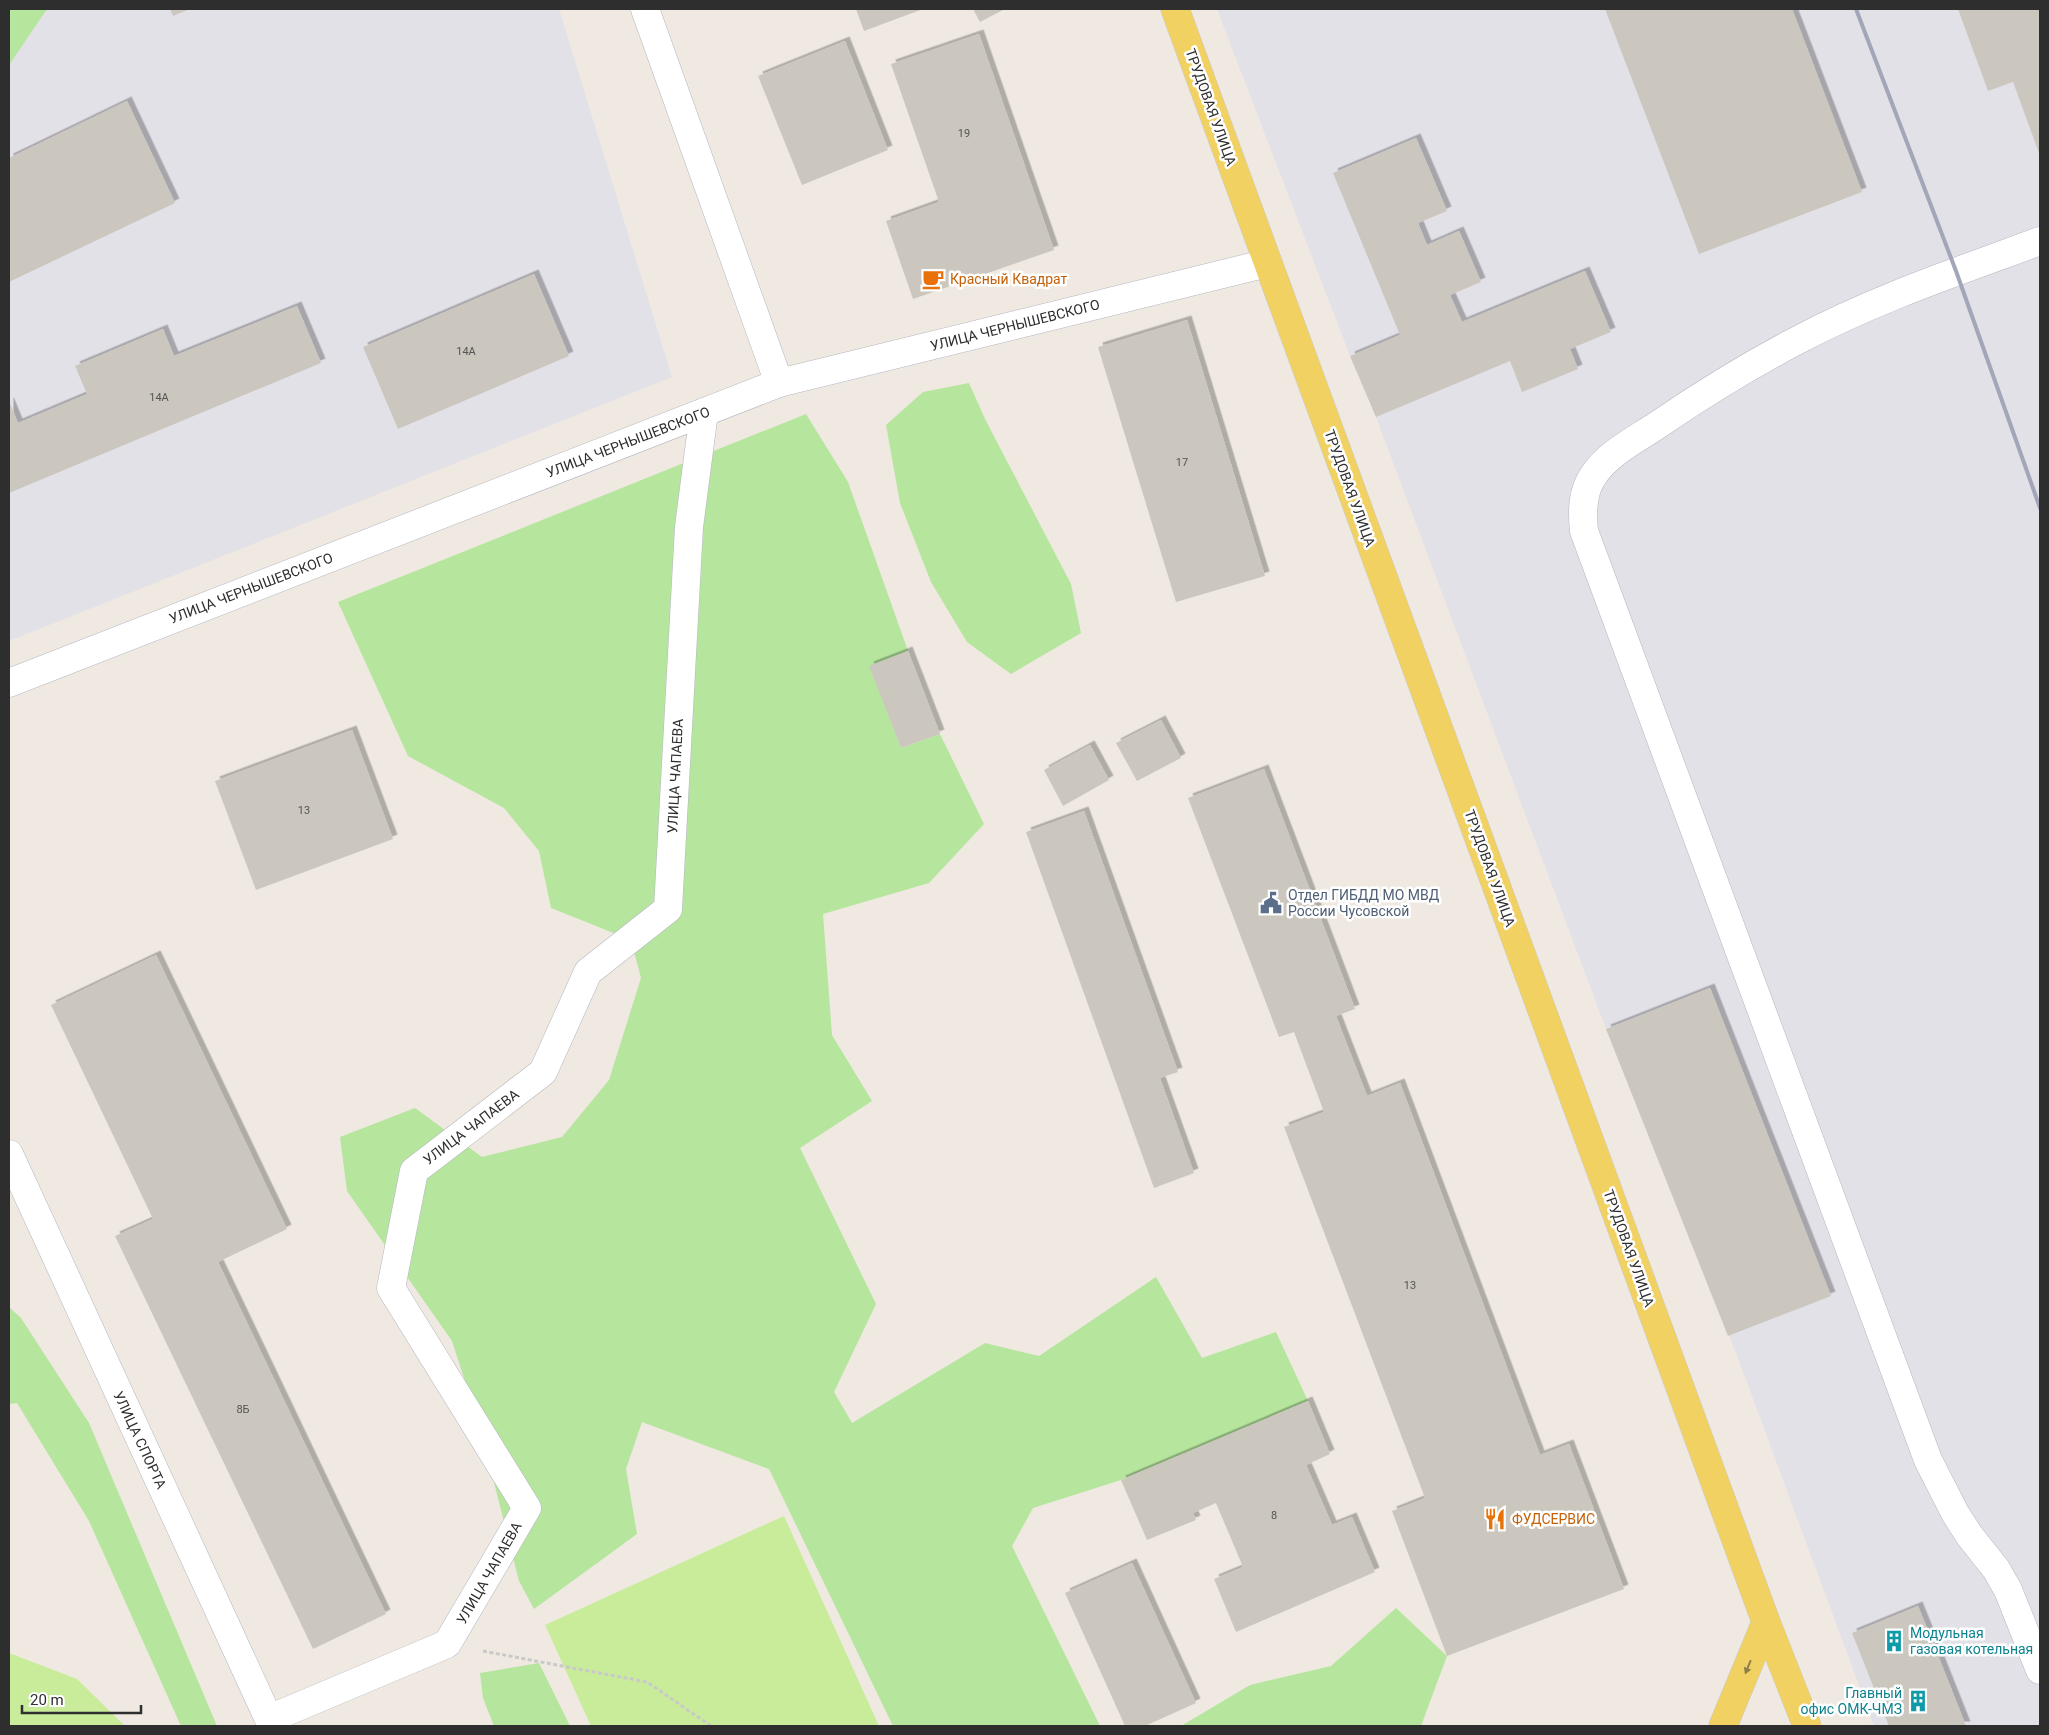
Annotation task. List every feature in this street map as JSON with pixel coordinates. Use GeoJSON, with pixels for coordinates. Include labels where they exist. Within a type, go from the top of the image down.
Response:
{"type":"FeatureCollection","features":[{"type":"Feature","properties":{"kind":"main road","name":"ТРУДОВАЯ УЛИЦА"},"geometry":{"type":"LineString","coordinates":[[1175,9],[1766,1622],[1806,1726]]}},
{"type":"Feature","properties":{"kind":"main road"},"geometry":{"type":"LineString","coordinates":[[1723,1726],[1766,1622]]}},
{"type":"Feature","properties":{"kind":"street"},"geometry":{"type":"LineString","coordinates":[[645,9],[779,383]]}},
{"type":"Feature","properties":{"kind":"street"},"geometry":{"type":"LineString","coordinates":[[2040,241],[1956,271],[1798,339],[1703,394],[1601,467],[1587,488],[1583,516],[1584,531],[1928,1460],[1941,1488],[1969,1535],[1996,1569],[2008,1590],[2040,1670]]}},
{"type":"Feature","properties":{"kind":"street","name":"УЛИЦА ЧЕРНЫШЕВСКОГО"},"geometry":{"type":"LineString","coordinates":[[9,682],[779,383],[1268,262]]}},
{"type":"Feature","properties":{"kind":"street","name":"УЛИЦА ЧАПАЕВА"},"geometry":{"type":"LineString","coordinates":[[447,1644],[527,1508],[392,1288],[414,1171],[543,1072],[588,972],[668,909],[689,527],[704,412]]}},
{"type":"Feature","properties":{"kind":"street","name":"УЛИЦА СПОРТА"},"geometry":{"type":"LineString","coordinates":[[9,1154],[270,1722]]}},
{"type":"Feature","properties":{"kind":"street"},"geometry":{"type":"LineString","coordinates":[[270,1722],[447,1644]]}},
{"type":"Feature","properties":{"kind":"path"},"geometry":{"type":"LineString","coordinates":[[447,1644],[647,1682],[711,1726]]}},
{"type":"Feature","properties":{"kind":"shaded area"},"geometry":{"type":"Polygon","coordinates":[[[9,9],[559,9],[672,377],[9,641],[9,9]]]}},
{"type":"Feature","properties":{"kind":"shaded area"},"geometry":{"type":"Polygon","coordinates":[[[1217,9],[2040,9],[2040,1726],[1874,1726],[1739,1361],[1606,1029],[1376,417],[1350,356],[1217,9]]]}},
{"type":"Feature","properties":{"kind":"green space"},"geometry":{"type":"Polygon","coordinates":[[[9,9],[47,9],[9,65],[9,9]]]}},
{"type":"Feature","properties":{"kind":"green space"},"geometry":{"type":"Polygon","coordinates":[[[969,383],[986,421],[1071,584],[1081,633],[1011,674],[967,642],[931,582],[900,503],[886,425],[923,392],[969,383]]]}},
{"type":"Feature","properties":{"kind":"green space"},"geometry":{"type":"Polygon","coordinates":[[[806,414],[848,482],[908,651],[870,666],[901,748],[940,734],[984,824],[929,883],[823,914],[832,1035],[872,1101],[800,1148],[876,1304],[834,1392],[852,1423],[985,1343],[1039,1356],[1156,1277],[1202,1358],[1276,1332],[1308,1401],[1121,1480],[1033,1508],[1012,1546],[1100,1726],[893,1726],[769,1469],[642,1422],[626,1469],[637,1534],[534,1609],[519,1581],[480,1427],[452,1341],[347,1191],[340,1137],[415,1108],[482,1157],[562,1137],[609,1080],[641,978],[631,940],[551,908],[539,851],[504,808],[408,756],[338,602],[806,414]]]}},
{"type":"Feature","properties":{"kind":"green space"},"geometry":{"type":"Polygon","coordinates":[[[9,1307],[21,1318],[89,1423],[217,1726],[181,1726],[89,1521],[17,1403],[9,1404],[9,1307]]]}},
{"type":"Feature","properties":{"kind":"green space"},"geometry":{"type":"Polygon","coordinates":[[[784,1516],[879,1726],[591,1726],[545,1625],[784,1516]]]}},
{"type":"Feature","properties":{"kind":"green space"},"geometry":{"type":"Polygon","coordinates":[[[1396,1608],[1447,1656],[1421,1726],[1181,1726],[1250,1685],[1331,1666],[1396,1608]]]}},
{"type":"Feature","properties":{"kind":"green space"},"geometry":{"type":"Polygon","coordinates":[[[9,1653],[77,1679],[125,1726],[9,1726],[9,1653]]]}},
{"type":"Feature","properties":{"kind":"green space"},"geometry":{"type":"Polygon","coordinates":[[[539,1663],[570,1726],[494,1726],[483,1698],[480,1673],[539,1663]]]}},
{"type":"Feature","properties":{"kind":"building"},"geometry":{"type":"Polygon","coordinates":[[[170,9],[190,9],[173,16],[170,9]]]}},
{"type":"Feature","properties":{"kind":"building"},"geometry":{"type":"Polygon","coordinates":[[[856,9],[923,9],[864,31],[856,9]]]}},
{"type":"Feature","properties":{"kind":"building"},"geometry":{"type":"Polygon","coordinates":[[[973,9],[1005,9],[980,22],[973,9]]]}},
{"type":"Feature","properties":{"kind":"building"},"geometry":{"type":"Polygon","coordinates":[[[1605,9],[1792,9],[1862,192],[1699,254],[1605,9]]]}},
{"type":"Feature","properties":{"kind":"building"},"geometry":{"type":"Polygon","coordinates":[[[1958,9],[2040,9],[2040,156],[2013,82],[1988,91],[1958,9]]]}},
{"type":"Feature","properties":{"kind":"building"},"geometry":{"type":"Polygon","coordinates":[[[979,34],[1054,250],[913,299],[886,221],[939,202],[891,64],[979,34]]]}},
{"type":"Feature","properties":{"kind":"building"},"geometry":{"type":"Polygon","coordinates":[[[845,41],[888,150],[802,185],[758,76],[845,41]]]}},
{"type":"Feature","properties":{"kind":"building"},"geometry":{"type":"Polygon","coordinates":[[[127,101],[175,203],[9,282],[9,158],[127,101]]]}},
{"type":"Feature","properties":{"kind":"building"},"geometry":{"type":"Polygon","coordinates":[[[1416,138],[1447,211],[1418,223],[1427,245],[1459,231],[1481,282],[1450,295],[1462,322],[1585,271],[1611,332],[1570,349],[1578,369],[1522,392],[1510,361],[1376,417],[1350,356],[1400,335],[1333,173],[1416,138]]]}},
{"type":"Feature","properties":{"kind":"building"},"geometry":{"type":"Polygon","coordinates":[[[534,274],[569,356],[398,429],[363,347],[534,274]]]}},
{"type":"Feature","properties":{"kind":"building"},"geometry":{"type":"Polygon","coordinates":[[[297,306],[321,363],[9,493],[9,401],[18,423],[87,394],[75,366],[163,329],[174,356],[297,306]]]}},
{"type":"Feature","properties":{"kind":"building"},"geometry":{"type":"Polygon","coordinates":[[[1187,320],[1265,576],[1176,602],[1098,347],[1187,320]]]}},
{"type":"Feature","properties":{"kind":"building"},"geometry":{"type":"Polygon","coordinates":[[[908,651],[940,734],[901,748],[869,666],[908,651]]]}},
{"type":"Feature","properties":{"kind":"building"},"geometry":{"type":"Polygon","coordinates":[[[1161,720],[1181,758],[1137,781],[1116,743],[1161,720]]]}},
{"type":"Feature","properties":{"kind":"building"},"geometry":{"type":"Polygon","coordinates":[[[352,730],[393,839],[256,890],[215,781],[352,730]]]}},
{"type":"Feature","properties":{"kind":"building"},"geometry":{"type":"Polygon","coordinates":[[[1090,745],[1109,780],[1063,806],[1044,770],[1090,745]]]}},
{"type":"Feature","properties":{"kind":"building"},"geometry":{"type":"Polygon","coordinates":[[[1264,769],[1355,1009],[1336,1016],[1367,1096],[1400,1083],[1540,1455],[1569,1444],[1624,1589],[1447,1656],[1392,1511],[1425,1498],[1284,1127],[1324,1112],[1294,1032],[1279,1037],[1188,798],[1264,769]]]}},
{"type":"Feature","properties":{"kind":"building"},"geometry":{"type":"Polygon","coordinates":[[[1084,811],[1178,1072],[1160,1078],[1194,1173],[1154,1188],[1026,832],[1084,811]]]}},
{"type":"Feature","properties":{"kind":"building"},"geometry":{"type":"Polygon","coordinates":[[[156,955],[287,1229],[218,1262],[386,1614],[313,1649],[115,1236],[153,1219],[51,1005],[156,955]]]}},
{"type":"Feature","properties":{"kind":"building"},"geometry":{"type":"Polygon","coordinates":[[[1710,988],[1831,1296],[1728,1336],[1606,1029],[1710,988]]]}},
{"type":"Feature","properties":{"kind":"building"},"geometry":{"type":"Polygon","coordinates":[[[1308,1401],[1330,1454],[1306,1465],[1332,1525],[1352,1517],[1375,1572],[1236,1632],[1214,1579],[1243,1567],[1216,1503],[1193,1513],[1196,1520],[1147,1540],[1121,1480],[1308,1401]]]}},
{"type":"Feature","properties":{"kind":"building"},"geometry":{"type":"Polygon","coordinates":[[[1132,1563],[1196,1703],[1145,1726],[1125,1726],[1065,1593],[1132,1563]]]}},
{"type":"Feature","properties":{"kind":"building","name":"Главный офис ОМК-ЧМЗ"},"geometry":{"type":"Polygon","coordinates":[[[1918,1606],[1966,1726],[1889,1726],[1852,1633],[1918,1606]]]}},
{"type":"Feature","properties":{"kind":"railway"},"geometry":{"type":"LineString","coordinates":[[1856,9],[1956,271],[2040,508]]}},
{"type":"Feature","properties":{"kind":"place","name":"Красный Квадрат"},"geometry":{"type":"Point","coordinates":[933,279]}},
{"type":"Feature","properties":{"kind":"place","name":"Отдел ГИБДД МО МВД России Чусовской"},"geometry":{"type":"Point","coordinates":[1271,903]}},
{"type":"Feature","properties":{"kind":"place","name":"ФУДСЕРВИС"},"geometry":{"type":"Point","coordinates":[1495,1519]}},
{"type":"Feature","properties":{"kind":"place","name":"Модульная газовая котельная"},"geometry":{"type":"Point","coordinates":[1894,1641]}},
{"type":"Feature","properties":{"kind":"place","name":"Главный офис ОМК-ЧМЗ"},"geometry":{"type":"Point","coordinates":[1918,1701]}}]}
